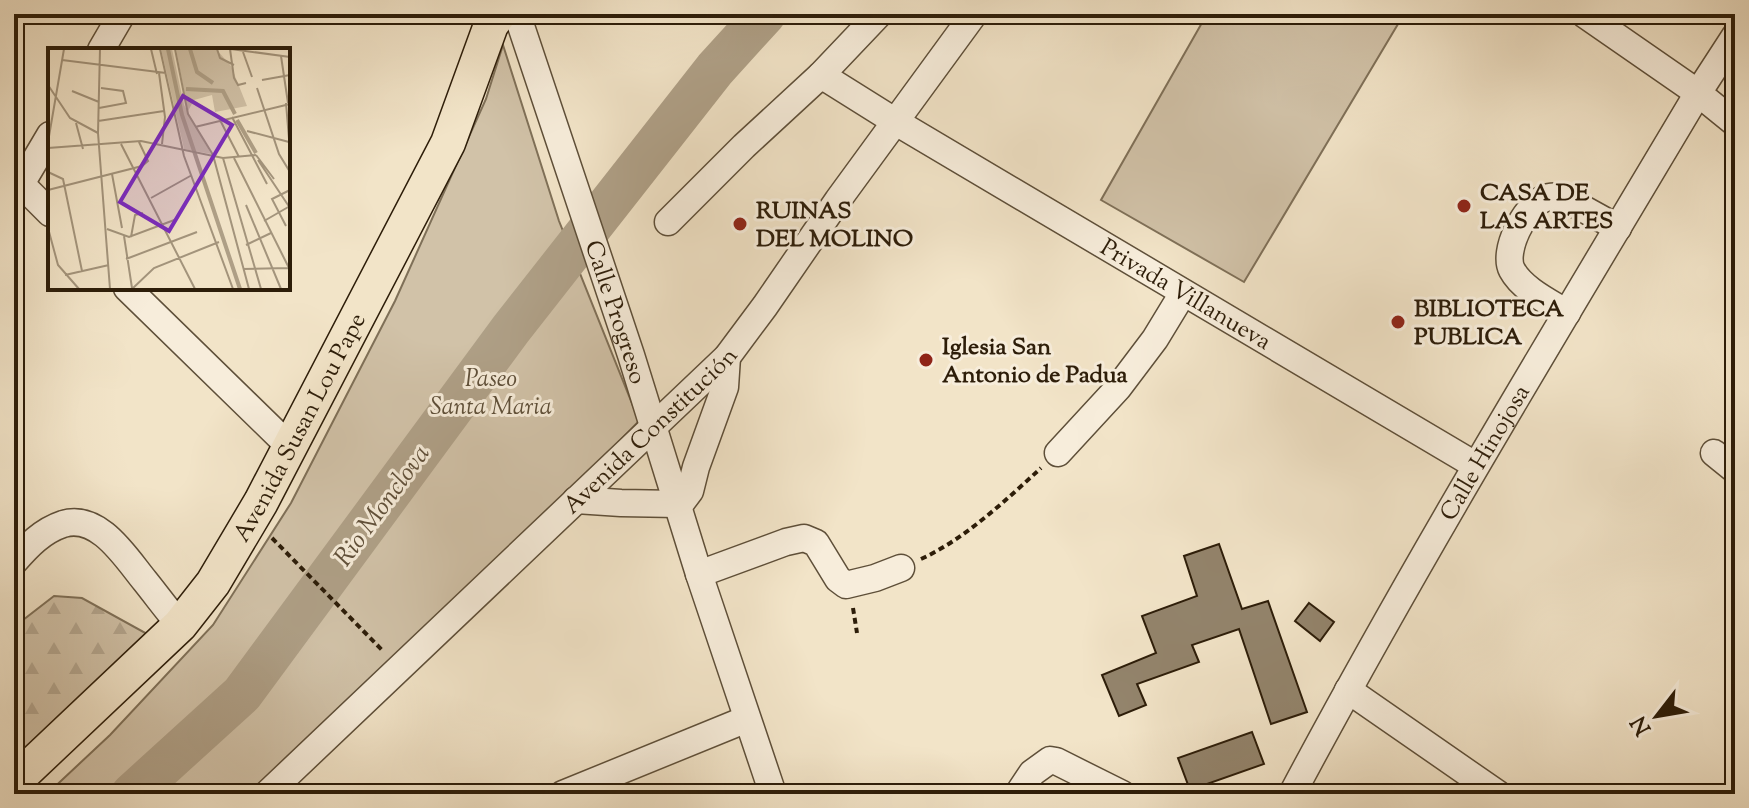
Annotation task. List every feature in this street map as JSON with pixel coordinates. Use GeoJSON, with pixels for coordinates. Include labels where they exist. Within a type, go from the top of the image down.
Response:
{"type":"FeatureCollection","features":[{"type":"Feature","properties":{"kind":"main road","name":"Avenida Susan Lou Pape"},"geometry":{"type":"LineString","coordinates":[[14,782],[180,625],[213,583],[289,446],[448,143],[491,25],[499,14]]}},
{"type":"Feature","properties":{"kind":"street"},"geometry":{"type":"LineString","coordinates":[[102,48],[122,14]]}},
{"type":"Feature","properties":{"kind":"street"},"geometry":{"type":"LineString","coordinates":[[668,222],[821,75],[879,14]]}},
{"type":"Feature","properties":{"kind":"street","name":"Avenida Constitución"},"geometry":{"type":"LineString","coordinates":[[267,794],[727,357],[974,14]]}},
{"type":"Feature","properties":{"kind":"street"},"geometry":{"type":"LineString","coordinates":[[1584,14],[1698,93],[1735,123]]}},
{"type":"Feature","properties":{"kind":"street","name":"Calle Progreso"},"geometry":{"type":"LineString","coordinates":[[521,26],[773,794]]}},
{"type":"Feature","properties":{"kind":"street","name":"Calle Hinojosa"},"geometry":{"type":"LineString","coordinates":[[1292,794],[1475,465],[1735,36]]}},
{"type":"Feature","properties":{"kind":"street","name":"Privada Villanueva"},"geometry":{"type":"LineString","coordinates":[[821,75],[1475,465]]}},
{"type":"Feature","properties":{"kind":"street"},"geometry":{"type":"LineString","coordinates":[[48,138],[17,180],[48,211]]}},
{"type":"Feature","properties":{"kind":"street"},"geometry":{"type":"LineString","coordinates":[[1567,313],[1527,287],[1511,269],[1509,255],[1513,239],[1529,212],[1537,203],[1553,196],[1562,197],[1618,228]]}},
{"type":"Feature","properties":{"kind":"street"},"geometry":{"type":"LineString","coordinates":[[129,290],[289,446]]}},
{"type":"Feature","properties":{"kind":"street"},"geometry":{"type":"LineString","coordinates":[[1058,453],[1118,388],[1155,339],[1183,293]]}},
{"type":"Feature","properties":{"kind":"street"},"geometry":{"type":"LineString","coordinates":[[576,500],[678,506],[690,491],[725,387],[727,357]]}},
{"type":"Feature","properties":{"kind":"street"},"geometry":{"type":"LineString","coordinates":[[1714,453],[1735,470]]}},
{"type":"Feature","properties":{"kind":"street"},"geometry":{"type":"LineString","coordinates":[[14,562],[35,539],[66,523],[81,523],[96,529],[115,543],[180,625]]}},
{"type":"Feature","properties":{"kind":"street"},"geometry":{"type":"LineString","coordinates":[[699,574],[804,538],[816,543],[838,579],[846,585],[901,568]]}},
{"type":"Feature","properties":{"kind":"street"},"geometry":{"type":"LineString","coordinates":[[1348,690],[1498,794]]}},
{"type":"Feature","properties":{"kind":"street"},"geometry":{"type":"LineString","coordinates":[[563,794],[747,719]]}},
{"type":"Feature","properties":{"kind":"street"},"geometry":{"type":"LineString","coordinates":[[1018,794],[1038,767],[1050,760],[1122,794]]}},
{"type":"Feature","properties":{"kind":"path"},"geometry":{"type":"LineString","coordinates":[[901,568],[935,553],[970,528],[1058,453]]}},
{"type":"Feature","properties":{"kind":"path"},"geometry":{"type":"LineString","coordinates":[[251,517],[399,667]]}},
{"type":"Feature","properties":{"kind":"path"},"geometry":{"type":"LineString","coordinates":[[14,678],[14,686]]}},
{"type":"Feature","properties":{"kind":"green space"},"geometry":{"type":"Polygon","coordinates":[[[1207,14],[1404,14],[1244,282],[1101,200],[1207,14]]]}},
{"type":"Feature","properties":{"kind":"green space","name":"Paseo Santa Maria"},"geometry":{"type":"Polygon","coordinates":[[[503,45],[559,221],[639,421],[521,542],[255,794],[47,794],[110,735],[213,625],[291,503],[395,301],[486,99],[503,45]]]}},
{"type":"Feature","properties":{"kind":"green space"},"geometry":{"type":"Polygon","coordinates":[[[54,596],[82,598],[149,635],[14,758],[14,627],[54,596]]]}},
{"type":"Feature","properties":{"kind":"building"},"geometry":{"type":"Polygon","coordinates":[[[1219,544],[1242,609],[1268,601],[1307,712],[1271,724],[1239,629],[1192,645],[1199,662],[1137,684],[1146,705],[1119,716],[1102,675],[1156,653],[1142,616],[1197,596],[1184,556],[1219,544]]]}},
{"type":"Feature","properties":{"kind":"building"},"geometry":{"type":"Polygon","coordinates":[[[1309,603],[1334,622],[1320,641],[1295,621],[1309,603]]]}},
{"type":"Feature","properties":{"kind":"building"},"geometry":{"type":"Polygon","coordinates":[[[1252,732],[1264,764],[1190,790],[1178,758],[1252,732]]]}},
{"type":"Feature","properties":{"kind":"waterway","name":"Rio Monclova"},"geometry":{"type":"LineString","coordinates":[[132,794],[242,694],[511,329],[715,69],[765,14]]}},
{"type":"Feature","properties":{"kind":"place","name":"CASA DE LAS ARTES"},"geometry":{"type":"Point","coordinates":[1464,206]}},
{"type":"Feature","properties":{"kind":"place","name":"RUINAS DEL MOLINO"},"geometry":{"type":"Point","coordinates":[740,224]}},
{"type":"Feature","properties":{"kind":"place","name":"BIBLIOTECA PUBLICA"},"geometry":{"type":"Point","coordinates":[1398,322]}},
{"type":"Feature","properties":{"kind":"place","name":"Iglesia San Antonio de Padua"},"geometry":{"type":"Point","coordinates":[926,360]}}]}
